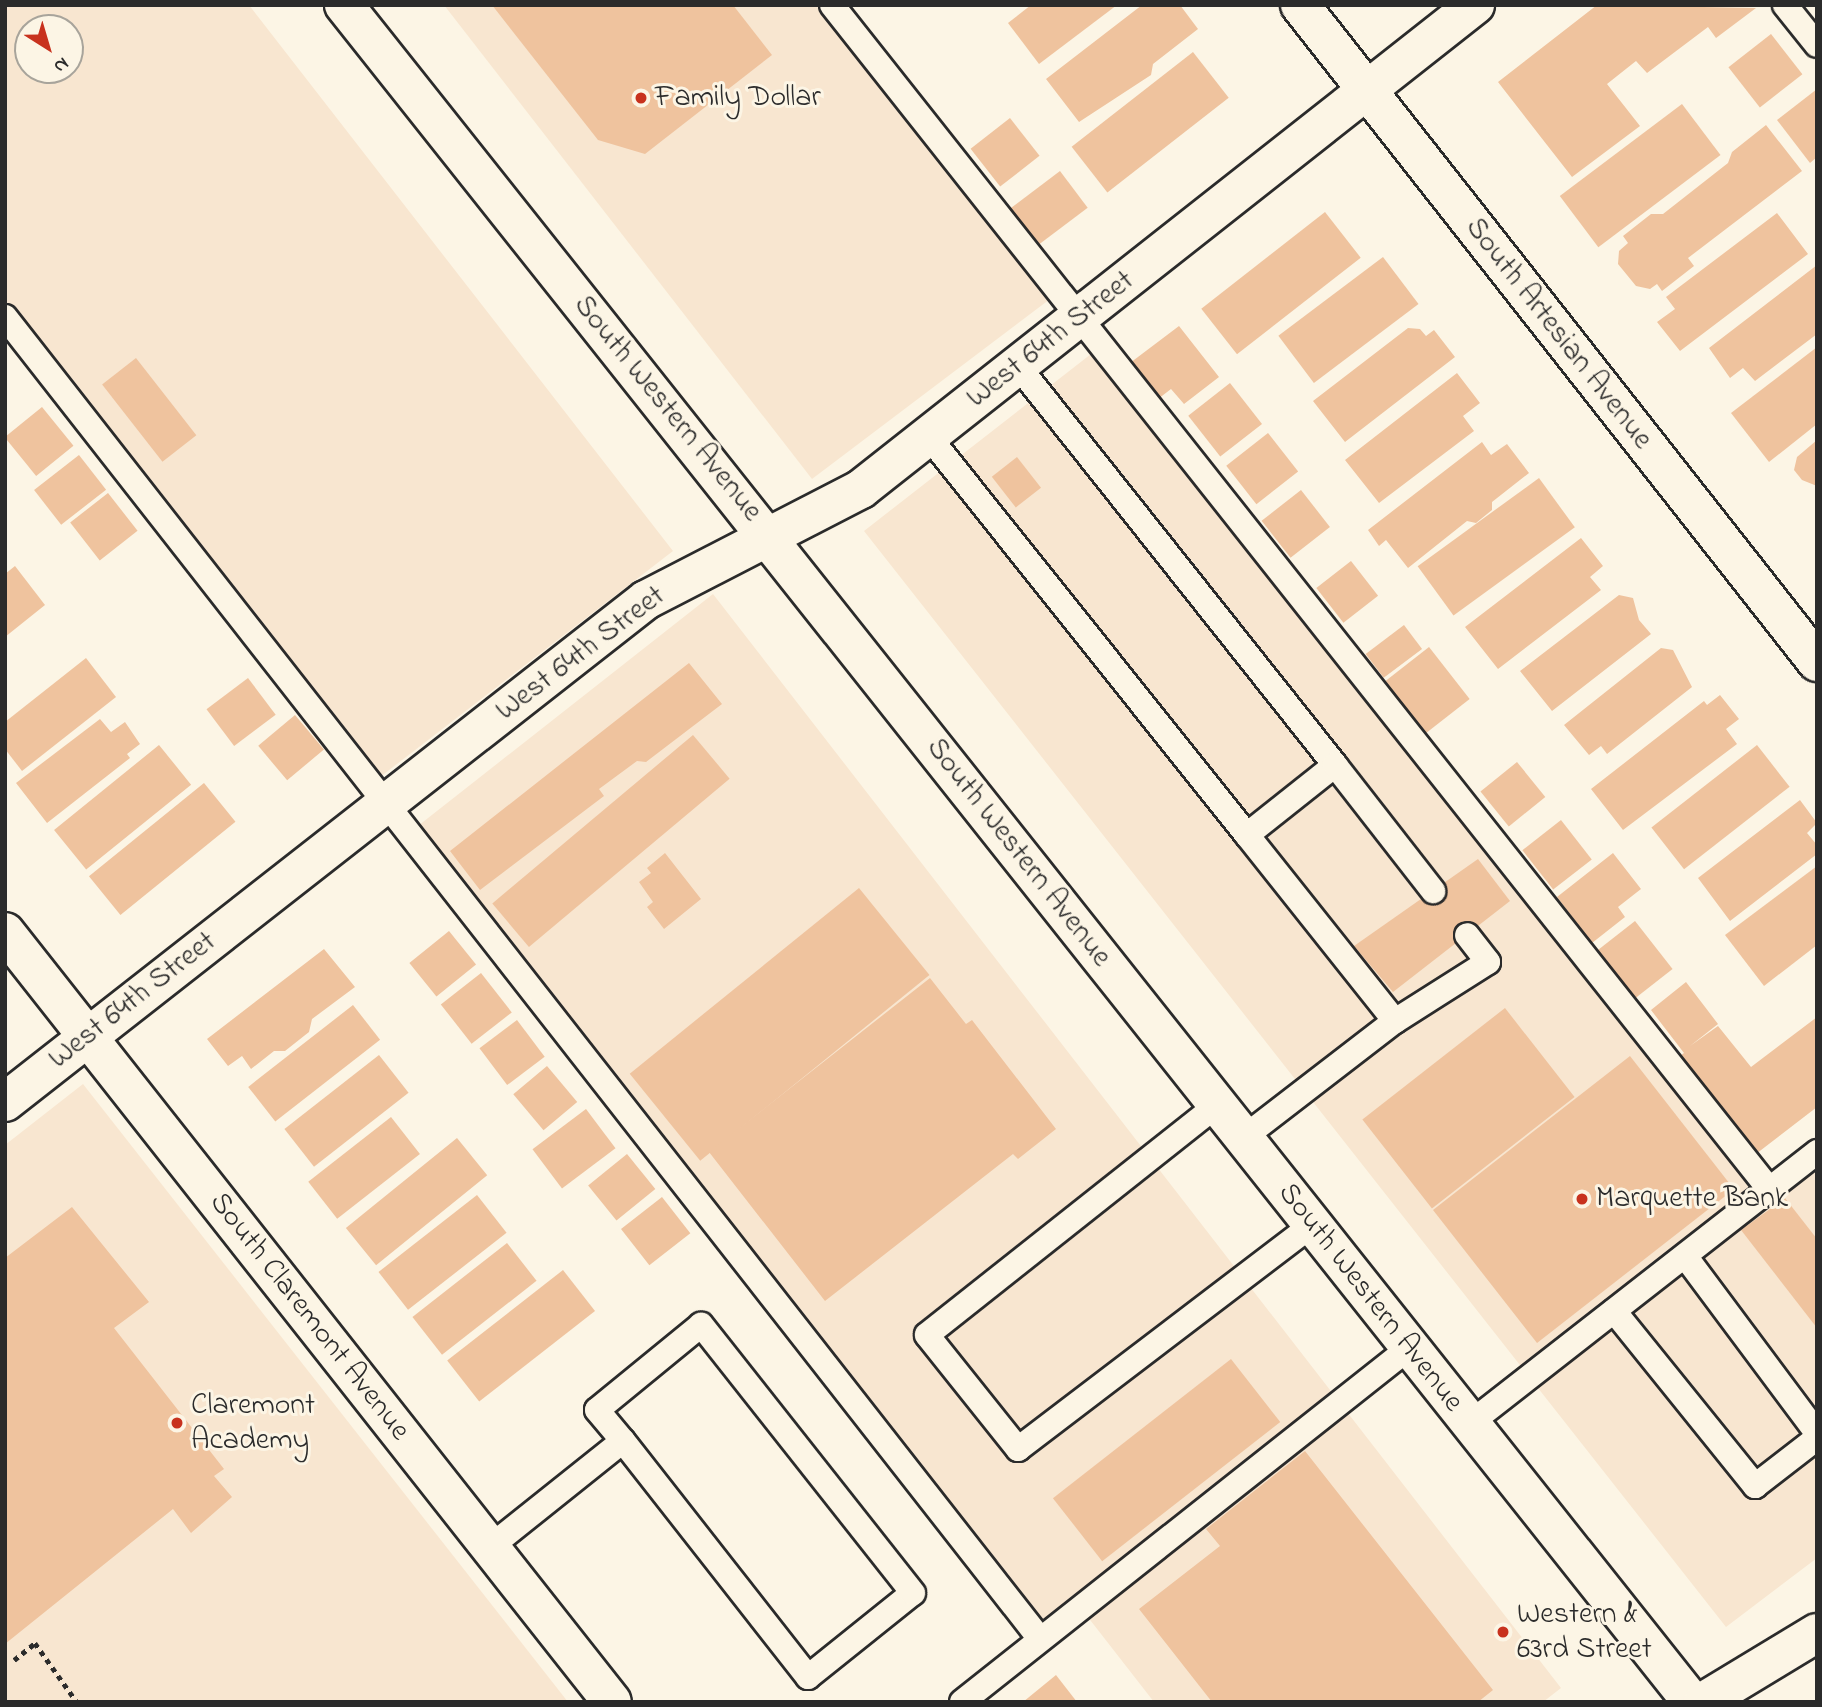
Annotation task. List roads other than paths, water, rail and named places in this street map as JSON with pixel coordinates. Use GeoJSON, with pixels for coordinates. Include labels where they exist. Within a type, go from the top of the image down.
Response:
{"type":"FeatureCollection","features":[{"type":"Feature","properties":{"kind":"street","name":"South Western Avenue"},"geometry":{"type":"LineString","coordinates":[[344,5],[1692,1702]]}},
{"type":"Feature","properties":{"kind":"street","name":"South Artesian Avenue"},"geometry":{"type":"LineString","coordinates":[[1300,5],[1817,662]]}},
{"type":"Feature","properties":{"kind":"street","name":"West 64th Street"},"geometry":{"type":"LineString","coordinates":[[5,1102],[646,600],[861,489],[1475,5]]}},
{"type":"Feature","properties":{"kind":"street","name":"South Claremont Avenue"},"geometry":{"type":"LineString","coordinates":[[5,932],[612,1702]]}},
{"type":"Feature","properties":{"kind":"street"},"geometry":{"type":"LineString","coordinates":[[1703,1702],[1817,1633]]}},
{"type":"Feature","properties":{"kind":"lane"},"geometry":{"type":"LineString","coordinates":[[832,5],[1769,1189]]}},
{"type":"Feature","properties":{"kind":"lane"},"geometry":{"type":"LineString","coordinates":[[1785,5],[1817,45]]}},
{"type":"Feature","properties":{"kind":"lane"},"geometry":{"type":"LineString","coordinates":[[5,317],[1040,1639]]}},
{"type":"Feature","properties":{"kind":"lane"},"geometry":{"type":"LineString","coordinates":[[1018,366],[1433,891]]}},
{"type":"Feature","properties":{"kind":"lane"},"geometry":{"type":"LineString","coordinates":[[929,436],[1395,1021]]}},
{"type":"Feature","properties":{"kind":"lane"},"geometry":{"type":"LineString","coordinates":[[1247,835],[1335,765]]}},
{"type":"Feature","properties":{"kind":"lane"},"geometry":{"type":"LineString","coordinates":[[1244,1138],[1395,1021],[1488,962],[1467,935]]}},
{"type":"Feature","properties":{"kind":"lane"},"geometry":{"type":"LineString","coordinates":[[1217,1105],[927,1335],[1018,1449],[1312,1225]]}},
{"type":"Feature","properties":{"kind":"lane"},"geometry":{"type":"LineString","coordinates":[[1469,1424],[1817,1152]]}},
{"type":"Feature","properties":{"kind":"lane"},"geometry":{"type":"LineString","coordinates":[[1614,1311],[1755,1486],[1817,1436],[1685,1256]]}},
{"type":"Feature","properties":{"kind":"lane"},"geometry":{"type":"LineString","coordinates":[[701,1325],[913,1593],[808,1676],[623,1441],[597,1410],[701,1325]]}},
{"type":"Feature","properties":{"kind":"lane"},"geometry":{"type":"LineString","coordinates":[[962,1702],[1409,1348]]}},
{"type":"Feature","properties":{"kind":"lane"},"geometry":{"type":"LineString","coordinates":[[490,1547],[623,1441]]}},
{"type":"Feature","properties":{"kind":"place","name":"Family Dollar"},"geometry":{"type":"Point","coordinates":[641,98]}},
{"type":"Feature","properties":{"kind":"place","name":"Marquette Bank"},"geometry":{"type":"Point","coordinates":[1582,1199]}},
{"type":"Feature","properties":{"kind":"place","name":"Claremont Academy"},"geometry":{"type":"Point","coordinates":[177,1423]}},
{"type":"Feature","properties":{"kind":"place","name":"Western & 63rd Street"},"geometry":{"type":"Point","coordinates":[1503,1632]}}]}
